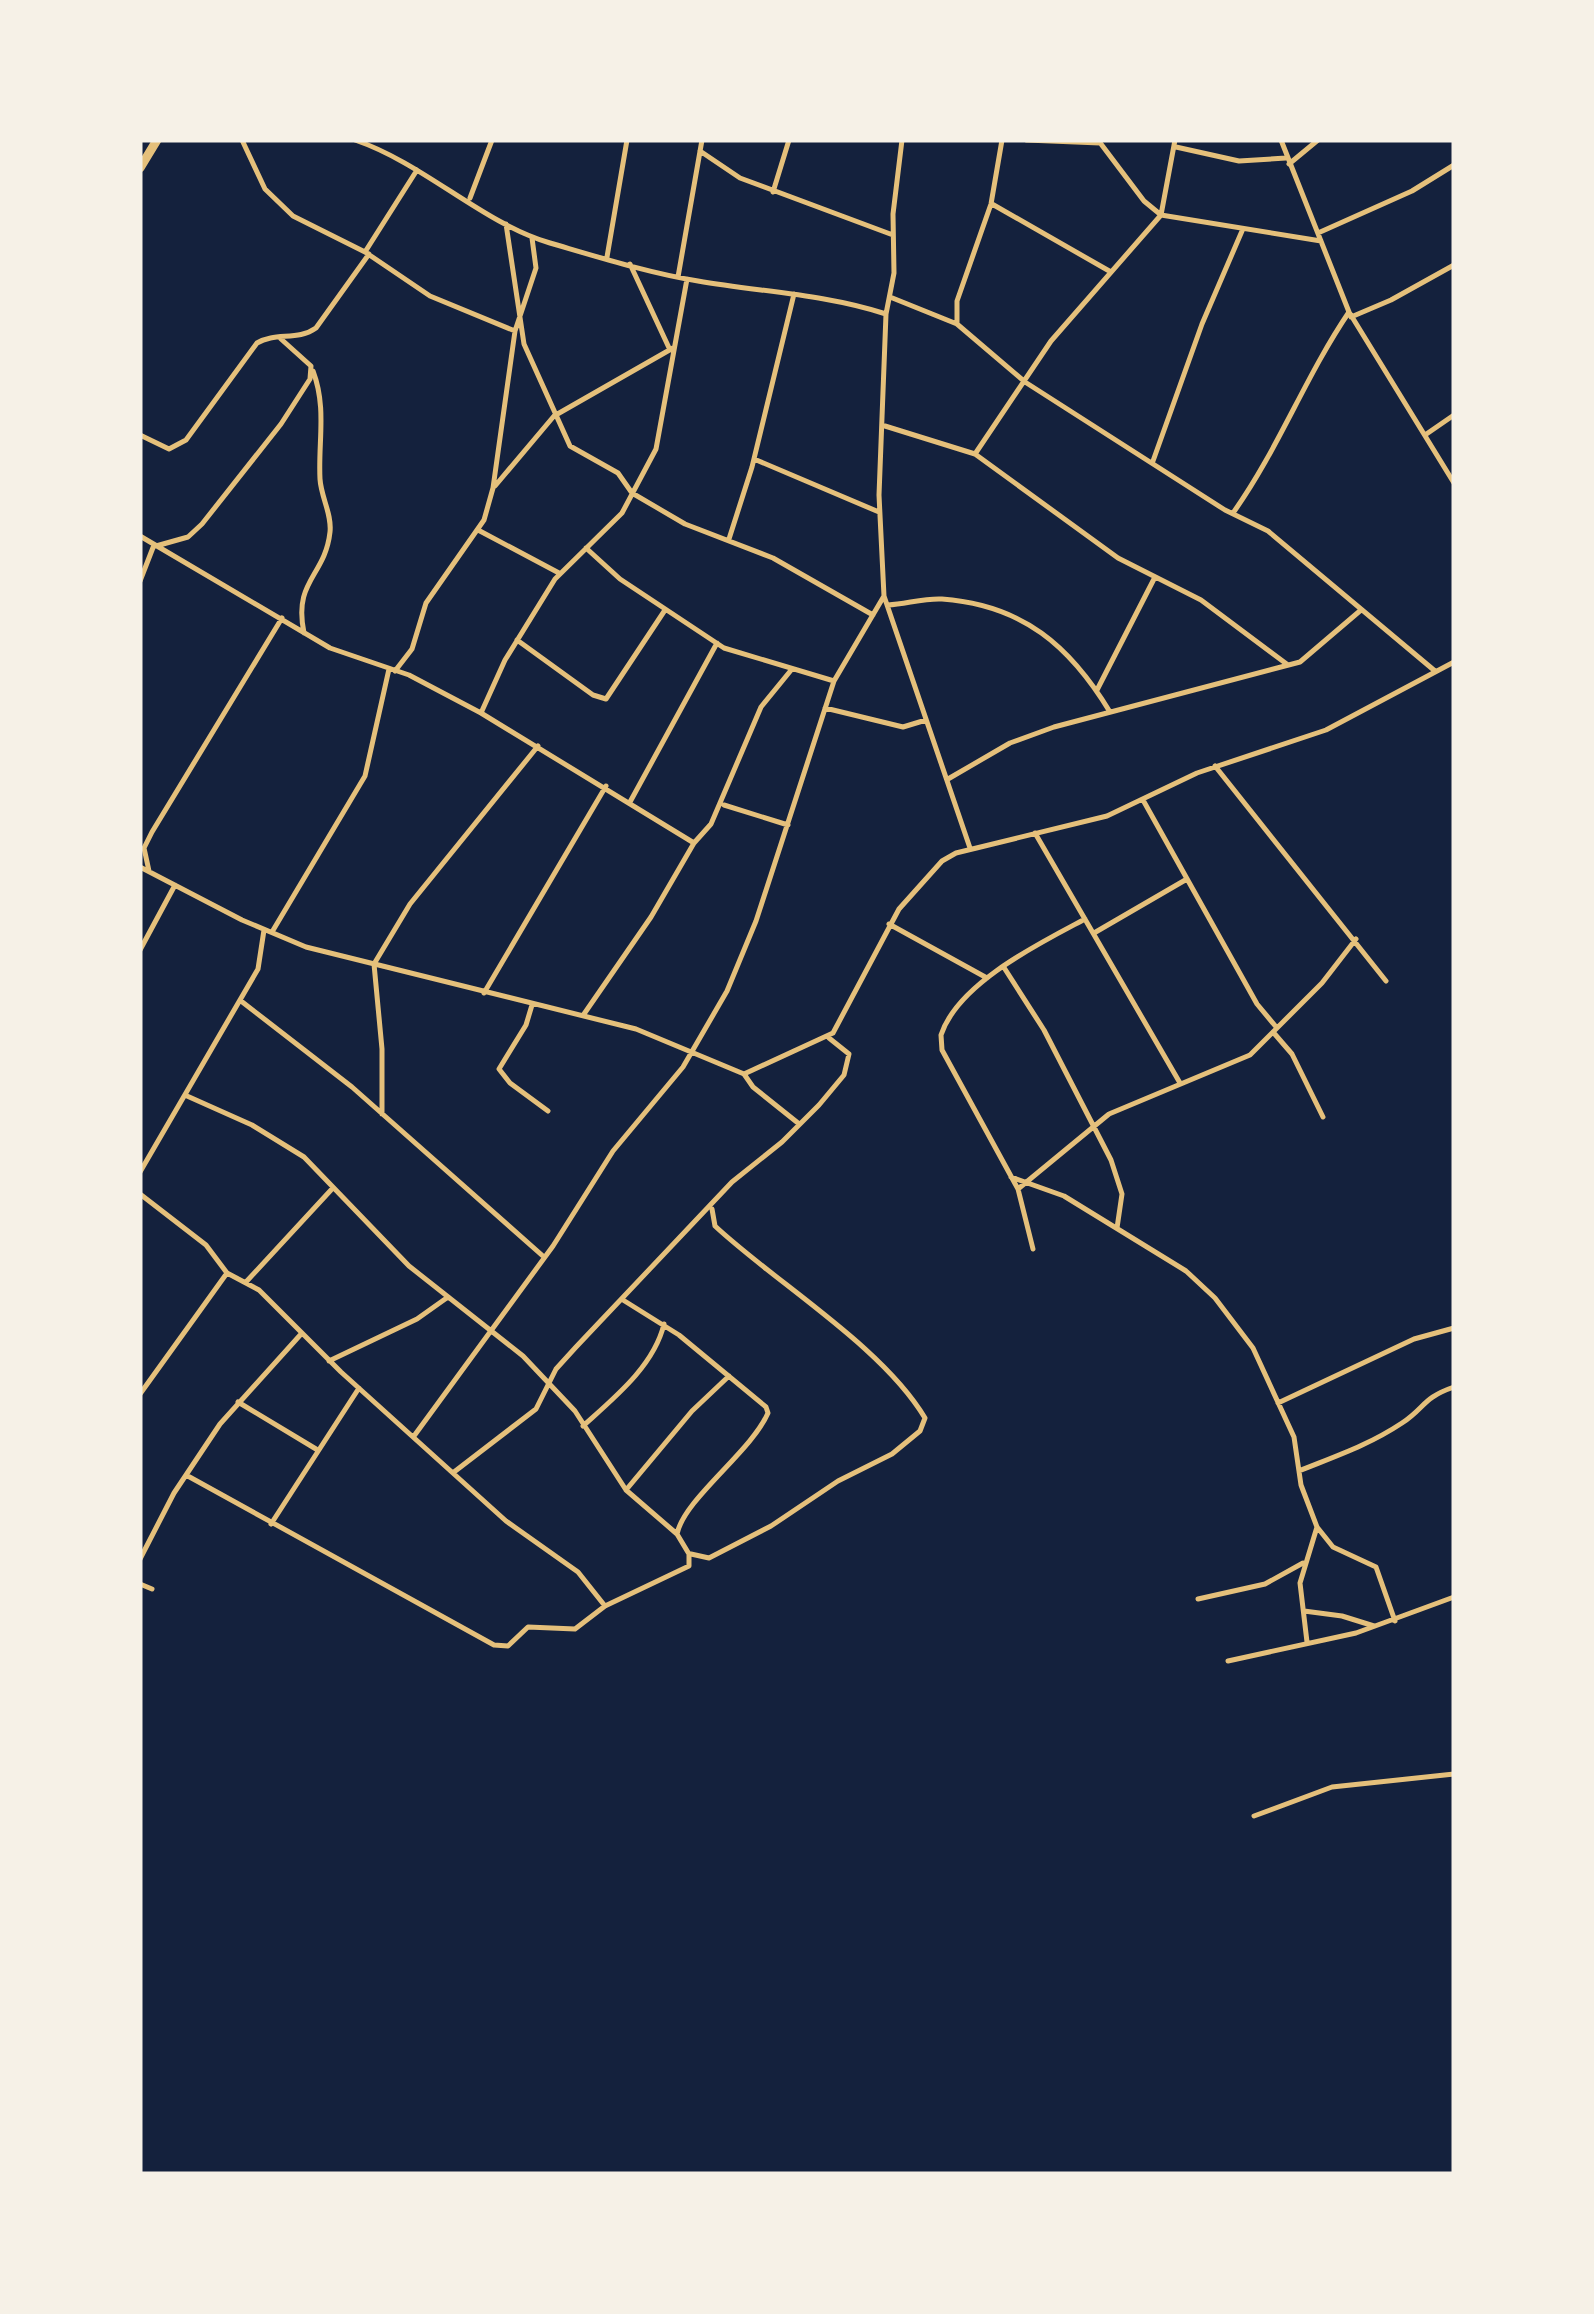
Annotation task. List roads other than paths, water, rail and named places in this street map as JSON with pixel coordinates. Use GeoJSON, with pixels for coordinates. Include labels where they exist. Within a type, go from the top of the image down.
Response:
{"type":"FeatureCollection","features":[{"type":"Feature","properties":{"kind":"highway"},"geometry":{"type":"LineString","coordinates":[[140,168],[157,140]]}},
{"type":"Feature","properties":{"kind":"street"},"geometry":{"type":"LineString","coordinates":[[242,140],[255,172],[279,205],[367,253],[430,296],[515,332]]}},
{"type":"Feature","properties":{"kind":"street"},"geometry":{"type":"LineString","coordinates":[[469,199],[492,140]]}},
{"type":"Feature","properties":{"kind":"street"},"geometry":{"type":"LineString","coordinates":[[607,257],[628,140]]}},
{"type":"Feature","properties":{"kind":"street"},"geometry":{"type":"LineString","coordinates":[[678,277],[702,140]]}},
{"type":"Feature","properties":{"kind":"street"},"geometry":{"type":"LineString","coordinates":[[773,192],[789,140]]}},
{"type":"Feature","properties":{"kind":"street"},"geometry":{"type":"LineString","coordinates":[[902,140],[886,314],[879,512],[884,596],[970,848]]}},
{"type":"Feature","properties":{"kind":"street"},"geometry":{"type":"LineString","coordinates":[[957,324],[957,301],[991,204],[1002,140]]}},
{"type":"Feature","properties":{"kind":"street"},"geometry":{"type":"LineString","coordinates":[[1026,140],[1099,142],[1144,201],[1161,215],[1321,241]]}},
{"type":"Feature","properties":{"kind":"street"},"geometry":{"type":"LineString","coordinates":[[1281,140],[1350,315],[1454,483]]}},
{"type":"Feature","properties":{"kind":"street"},"geometry":{"type":"LineString","coordinates":[[975,454],[1051,341],[1161,215],[1175,144],[1239,161],[1288,161],[1318,140]]}},
{"type":"Feature","properties":{"kind":"street"},"geometry":{"type":"LineString","coordinates":[[360,141],[530,236],[687,279],[794,294],[886,314]]}},
{"type":"Feature","properties":{"kind":"street"},"geometry":{"type":"LineString","coordinates":[[700,151],[740,178],[893,236]]}},
{"type":"Feature","properties":{"kind":"street"},"geometry":{"type":"LineString","coordinates":[[1318,233],[1412,191],[1454,165]]}},
{"type":"Feature","properties":{"kind":"street"},"geometry":{"type":"LineString","coordinates":[[140,435],[169,449],[186,440],[262,339],[306,334],[316,328],[417,170]]}},
{"type":"Feature","properties":{"kind":"street"},"geometry":{"type":"LineString","coordinates":[[991,204],[1110,272]]}},
{"type":"Feature","properties":{"kind":"street"},"geometry":{"type":"LineString","coordinates":[[506,224],[530,364],[570,446],[618,473],[632,494],[698,531],[729,539],[873,614]]}},
{"type":"Feature","properties":{"kind":"street"},"geometry":{"type":"LineString","coordinates":[[1153,461],[1202,324],[1242,230]]}},
{"type":"Feature","properties":{"kind":"street"},"geometry":{"type":"LineString","coordinates":[[140,1172],[188,1096],[258,969],[268,931],[365,776],[392,670],[412,649],[426,603],[477,530],[493,488],[515,332],[538,258],[530,236]]}},
{"type":"Feature","properties":{"kind":"street"},"geometry":{"type":"LineString","coordinates":[[630,264],[672,349]]}},
{"type":"Feature","properties":{"kind":"street"},"geometry":{"type":"LineString","coordinates":[[1232,513],[1350,315],[1391,300],[1454,264]]}},
{"type":"Feature","properties":{"kind":"street"},"geometry":{"type":"LineString","coordinates":[[481,713],[517,640],[559,573],[622,513],[660,439],[672,349],[687,279]]}},
{"type":"Feature","properties":{"kind":"street"},"geometry":{"type":"LineString","coordinates":[[729,539],[754,459],[794,294]]}},
{"type":"Feature","properties":{"kind":"street"},"geometry":{"type":"LineString","coordinates":[[890,297],[957,324],[1024,382],[1268,532],[1435,671]]}},
{"type":"Feature","properties":{"kind":"street"},"geometry":{"type":"LineString","coordinates":[[279,337],[311,366],[322,404],[320,479],[331,527],[321,560],[299,600],[304,633]]}},
{"type":"Feature","properties":{"kind":"street"},"geometry":{"type":"LineString","coordinates":[[493,488],[554,416],[672,349]]}},
{"type":"Feature","properties":{"kind":"street"},"geometry":{"type":"LineString","coordinates":[[155,545],[188,537],[202,524],[302,394],[311,366]]}},
{"type":"Feature","properties":{"kind":"street"},"geometry":{"type":"LineString","coordinates":[[1425,436],[1454,415]]}},
{"type":"Feature","properties":{"kind":"street"},"geometry":{"type":"LineString","coordinates":[[885,426],[975,454],[1118,558],[1201,600],[1288,666]]}},
{"type":"Feature","properties":{"kind":"street"},"geometry":{"type":"LineString","coordinates":[[754,459],[879,512]]}},
{"type":"Feature","properties":{"kind":"street"},"geometry":{"type":"LineString","coordinates":[[477,530],[559,573]]}},
{"type":"Feature","properties":{"kind":"street"},"geometry":{"type":"LineString","coordinates":[[140,536],[348,656],[392,670],[481,713],[694,842]]}},
{"type":"Feature","properties":{"kind":"street"},"geometry":{"type":"LineString","coordinates":[[140,581],[155,545]]}},
{"type":"Feature","properties":{"kind":"street"},"geometry":{"type":"LineString","coordinates":[[586,548],[665,610],[717,643],[743,656],[834,681]]}},
{"type":"Feature","properties":{"kind":"street"},"geometry":{"type":"LineString","coordinates":[[1097,690],[1154,577]]}},
{"type":"Feature","properties":{"kind":"street"},"geometry":{"type":"LineString","coordinates":[[414,1436],[544,1256],[612,1151],[693,1050],[727,991],[788,825],[834,681],[884,596]]}},
{"type":"Feature","properties":{"kind":"street"},"geometry":{"type":"LineString","coordinates":[[888,605],[942,599],[1015,616],[1055,640],[1097,690],[1110,712]]}},
{"type":"Feature","properties":{"kind":"street"},"geometry":{"type":"LineString","coordinates":[[517,640],[593,696],[606,699],[665,610]]}},
{"type":"Feature","properties":{"kind":"street"},"geometry":{"type":"LineString","coordinates":[[948,779],[1010,743],[1300,662],[1361,610]]}},
{"type":"Feature","properties":{"kind":"street"},"geometry":{"type":"LineString","coordinates":[[149,872],[143,845],[282,618]]}},
{"type":"Feature","properties":{"kind":"street"},"geometry":{"type":"LineString","coordinates":[[630,802],[717,643]]}},
{"type":"Feature","properties":{"kind":"street"},"geometry":{"type":"LineString","coordinates":[[744,1074],[829,1038],[889,924],[942,861],[970,848],[1106,816],[1216,766],[1326,730],[1454,662]]}},
{"type":"Feature","properties":{"kind":"street"},"geometry":{"type":"LineString","coordinates":[[584,1014],[650,917],[694,842],[723,805],[761,707],[792,669]]}},
{"type":"Feature","properties":{"kind":"street"},"geometry":{"type":"LineString","coordinates":[[825,708],[903,727],[926,720]]}},
{"type":"Feature","properties":{"kind":"street"},"geometry":{"type":"LineString","coordinates":[[382,1114],[384,1076],[374,964],[438,866],[538,746]]}},
{"type":"Feature","properties":{"kind":"street"},"geometry":{"type":"LineString","coordinates":[[1216,766],[1386,981]]}},
{"type":"Feature","properties":{"kind":"street"},"geometry":{"type":"LineString","coordinates":[[484,993],[606,786]]}},
{"type":"Feature","properties":{"kind":"street"},"geometry":{"type":"LineString","coordinates":[[1142,800],[1257,1004],[1292,1054],[1323,1117]]}},
{"type":"Feature","properties":{"kind":"street"},"geometry":{"type":"LineString","coordinates":[[723,805],[788,825]]}},
{"type":"Feature","properties":{"kind":"street"},"geometry":{"type":"LineString","coordinates":[[1035,833],[1180,1083]]}},
{"type":"Feature","properties":{"kind":"street"},"geometry":{"type":"LineString","coordinates":[[140,867],[306,947],[532,1005],[584,1014],[693,1050],[744,1074],[753,1088],[798,1123]]}},
{"type":"Feature","properties":{"kind":"street"},"geometry":{"type":"LineString","coordinates":[[1094,933],[1187,879]]}},
{"type":"Feature","properties":{"kind":"street"},"geometry":{"type":"LineString","coordinates":[[140,950],[175,886]]}},
{"type":"Feature","properties":{"kind":"street"},"geometry":{"type":"LineString","coordinates":[[1034,1248],[1018,1189],[942,1050],[947,1023],[988,978],[1085,919]]}},
{"type":"Feature","properties":{"kind":"street"},"geometry":{"type":"LineString","coordinates":[[889,924],[988,978]]}},
{"type":"Feature","properties":{"kind":"street"},"geometry":{"type":"LineString","coordinates":[[1018,1189],[1091,1126],[1180,1083],[1232,1066],[1322,983],[1356,939]]}},
{"type":"Feature","properties":{"kind":"street"},"geometry":{"type":"LineString","coordinates":[[1003,966],[1044,1030],[1120,1183],[1117,1228]]}},
{"type":"Feature","properties":{"kind":"street"},"geometry":{"type":"LineString","coordinates":[[241,1001],[382,1114],[544,1256]]}},
{"type":"Feature","properties":{"kind":"street"},"geometry":{"type":"LineString","coordinates":[[532,1005],[526,1025],[499,1068],[510,1083],[548,1111]]}},
{"type":"Feature","properties":{"kind":"street"},"geometry":{"type":"LineString","coordinates":[[454,1472],[536,1408],[556,1369],[712,1206],[838,1084],[848,1063],[847,1048],[829,1038]]}},
{"type":"Feature","properties":{"kind":"street"},"geometry":{"type":"LineString","coordinates":[[186,1475],[502,1648],[528,1627],[575,1629],[605,1606],[690,1564],[689,1554],[677,1534],[626,1490],[575,1411],[490,1327],[408,1266],[370,1222],[331,1190],[304,1157],[188,1096]]}},
{"type":"Feature","properties":{"kind":"street"},"geometry":{"type":"LineString","coordinates":[[1011,1176],[1064,1196],[1203,1284],[1253,1348],[1294,1437],[1316,1527],[1333,1548],[1376,1567],[1395,1621]]}},
{"type":"Feature","properties":{"kind":"street"},"geometry":{"type":"LineString","coordinates":[[246,1282],[331,1190]]}},
{"type":"Feature","properties":{"kind":"street"},"geometry":{"type":"LineString","coordinates":[[140,1194],[206,1245],[227,1273],[246,1282],[515,1528],[578,1572],[605,1606]]}},
{"type":"Feature","properties":{"kind":"street"},"geometry":{"type":"LineString","coordinates":[[689,1554],[709,1558],[771,1526],[838,1481],[892,1454],[920,1431],[925,1418],[874,1362],[806,1298],[714,1226],[712,1206]]}},
{"type":"Feature","properties":{"kind":"street"},"geometry":{"type":"LineString","coordinates":[[140,1394],[142,1384],[227,1273]]}},
{"type":"Feature","properties":{"kind":"street"},"geometry":{"type":"LineString","coordinates":[[329,1360],[417,1319],[448,1298]]}},
{"type":"Feature","properties":{"kind":"street"},"geometry":{"type":"LineString","coordinates":[[623,1300],[664,1324],[766,1406],[766,1418],[682,1520],[677,1534]]}},
{"type":"Feature","properties":{"kind":"street"},"geometry":{"type":"LineString","coordinates":[[583,1426],[644,1364],[656,1348],[664,1324]]}},
{"type":"Feature","properties":{"kind":"street"},"geometry":{"type":"LineString","coordinates":[[1278,1402],[1414,1339],[1454,1328]]}},
{"type":"Feature","properties":{"kind":"street"},"geometry":{"type":"LineString","coordinates":[[140,1559],[186,1475],[238,1402],[302,1333]]}},
{"type":"Feature","properties":{"kind":"street"},"geometry":{"type":"LineString","coordinates":[[626,1490],[692,1411],[729,1376]]}},
{"type":"Feature","properties":{"kind":"street"},"geometry":{"type":"LineString","coordinates":[[1299,1470],[1348,1455],[1406,1421],[1428,1396],[1454,1387]]}},
{"type":"Feature","properties":{"kind":"street"},"geometry":{"type":"LineString","coordinates":[[270,1524],[359,1388]]}},
{"type":"Feature","properties":{"kind":"street"},"geometry":{"type":"LineString","coordinates":[[238,1402],[316,1449]]}},
{"type":"Feature","properties":{"kind":"street"},"geometry":{"type":"LineString","coordinates":[[1307,1642],[1303,1563],[1316,1527]]}},
{"type":"Feature","properties":{"kind":"street"},"geometry":{"type":"LineString","coordinates":[[1198,1599],[1265,1584],[1303,1563]]}},
{"type":"Feature","properties":{"kind":"street"},"geometry":{"type":"LineString","coordinates":[[140,1584],[152,1589]]}},
{"type":"Feature","properties":{"kind":"street"},"geometry":{"type":"LineString","coordinates":[[1228,1661],[1376,1628],[1454,1597]]}},
{"type":"Feature","properties":{"kind":"street"},"geometry":{"type":"LineString","coordinates":[[1304,1611],[1342,1616],[1376,1628]]}},
{"type":"Feature","properties":{"kind":"street"},"geometry":{"type":"LineString","coordinates":[[1254,1816],[1332,1786],[1454,1774]]}}]}
